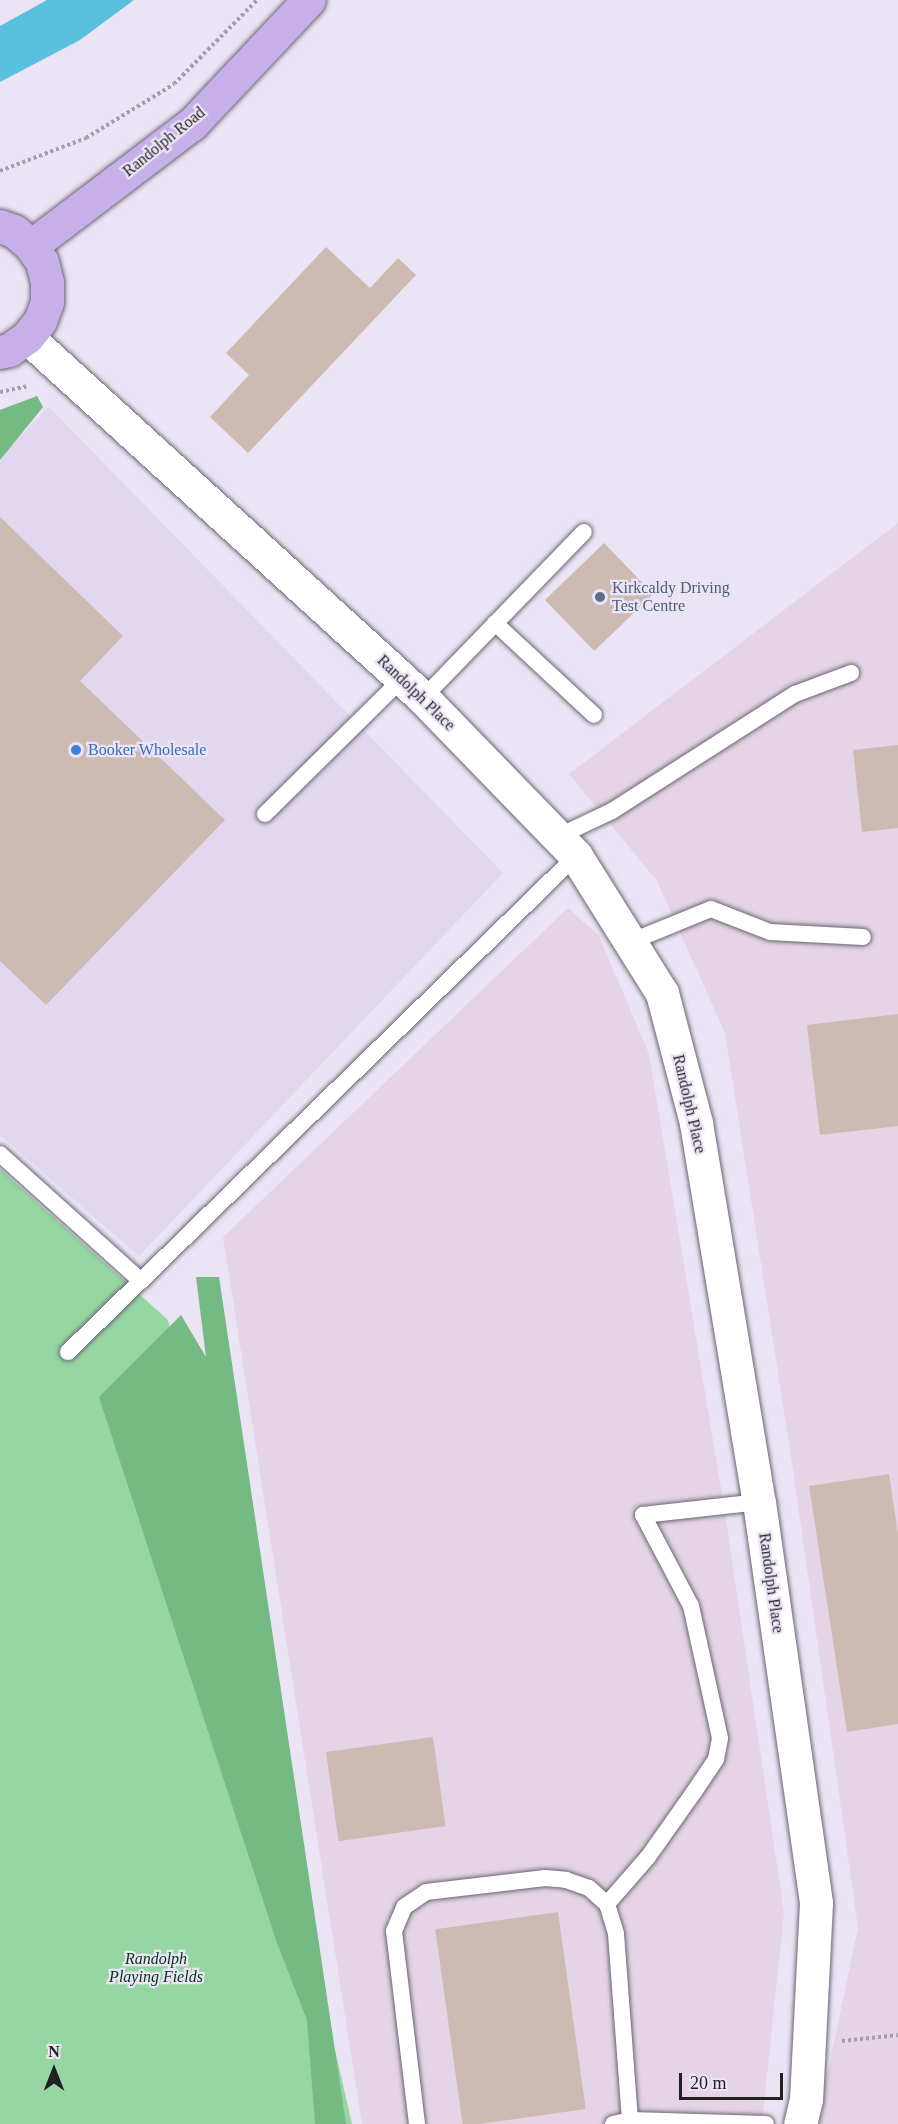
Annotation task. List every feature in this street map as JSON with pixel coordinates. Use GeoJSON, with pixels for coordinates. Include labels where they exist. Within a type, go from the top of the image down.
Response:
{"type":"FeatureCollection","features":[{"type":"Feature","properties":{"kind":"main road","name":"Randolph Road"},"geometry":{"type":"LineString","coordinates":[[31,246],[192,124],[309,0]]}},
{"type":"Feature","properties":{"kind":"main road"},"geometry":{"type":"LineString","coordinates":[[0,226],[14,231],[31,246],[42,262],[47,282],[47,302],[40,321],[14,345]]}},
{"type":"Feature","properties":{"kind":"street","name":"Randolph Place"},"geometry":{"type":"LineString","coordinates":[[14,345],[413,688],[566,846],[662,993],[696,1123],[759,1502],[816,1903],[806,2098],[800,2124]]}},
{"type":"Feature","properties":{"kind":"lane"},"geometry":{"type":"LineString","coordinates":[[265,814],[413,688],[495,623],[584,532]]}},
{"type":"Feature","properties":{"kind":"lane"},"geometry":{"type":"LineString","coordinates":[[495,623],[594,715]]}},
{"type":"Feature","properties":{"kind":"lane"},"geometry":{"type":"LineString","coordinates":[[68,1352],[141,1281],[566,846],[612,811],[795,694],[851,673]]}},
{"type":"Feature","properties":{"kind":"lane"},"geometry":{"type":"LineString","coordinates":[[630,942],[711,909],[770,932],[863,937]]}},
{"type":"Feature","properties":{"kind":"lane"},"geometry":{"type":"LineString","coordinates":[[0,1154],[141,1281]]}},
{"type":"Feature","properties":{"kind":"lane"},"geometry":{"type":"LineString","coordinates":[[608,1904],[648,1857],[694,1792],[716,1759],[720,1738],[691,1606],[643,1515],[759,1502]]}},
{"type":"Feature","properties":{"kind":"lane"},"geometry":{"type":"LineString","coordinates":[[417,2124],[394,1931],[404,1907],[426,1892],[545,1878],[566,1880],[589,1888],[608,1904],[616,1934],[630,2120]]}},
{"type":"Feature","properties":{"kind":"lane"},"geometry":{"type":"LineString","coordinates":[[613,2124],[630,2120],[766,2124]]}},
{"type":"Feature","properties":{"kind":"path"},"geometry":{"type":"LineString","coordinates":[[0,171],[86,138],[149,101],[174,84],[257,0]]}},
{"type":"Feature","properties":{"kind":"path"},"geometry":{"type":"LineString","coordinates":[[809,2045],[898,2035]]}},
{"type":"Feature","properties":{"kind":"shaded area"},"geometry":{"type":"Polygon","coordinates":[[[49,407],[503,873],[139,1256],[0,1135],[0,456],[49,407]]]}},
{"type":"Feature","properties":{"kind":"shaded area"},"geometry":{"type":"Polygon","coordinates":[[[898,523],[898,2124],[817,2124],[858,1928],[790,1450],[725,1033],[657,881],[569,774],[898,523]]]}},
{"type":"Feature","properties":{"kind":"shaded area"},"geometry":{"type":"Polygon","coordinates":[[[568,908],[599,936],[649,1054],[724,1506],[784,1912],[762,2124],[362,2124],[223,1237],[568,908]]]}},
{"type":"Feature","properties":{"kind":"green space"},"geometry":{"type":"Polygon","coordinates":[[[37,396],[43,407],[0,460],[0,410],[37,396]]]}},
{"type":"Feature","properties":{"kind":"green space","name":"Randolph Playing Fields"},"geometry":{"type":"Polygon","coordinates":[[[0,1169],[168,1320],[352,2124],[0,2124],[0,1169]]]}},
{"type":"Feature","properties":{"kind":"green space"},"geometry":{"type":"Polygon","coordinates":[[[196,1277],[219,1277],[346,2124],[315,2124],[307,2020],[277,1943],[99,1397],[181,1315],[206,1357],[196,1277]]]}},
{"type":"Feature","properties":{"kind":"water"},"geometry":{"type":"Polygon","coordinates":[[[47,0],[134,0],[80,40],[0,82],[0,26],[47,0]]]}},
{"type":"Feature","properties":{"kind":"building"},"geometry":{"type":"Polygon","coordinates":[[[326,247],[370,288],[398,258],[416,275],[248,453],[210,417],[249,375],[226,353],[326,247]]]}},
{"type":"Feature","properties":{"kind":"building","name":"Booker Wholesale"},"geometry":{"type":"Polygon","coordinates":[[[0,517],[123,636],[80,681],[225,820],[46,1005],[0,961],[0,517]]]}},
{"type":"Feature","properties":{"kind":"building","name":"Kirkcaldy Driving Test Centre"},"geometry":{"type":"Polygon","coordinates":[[[604,543],[653,594],[594,651],[545,600],[604,543]]]}},
{"type":"Feature","properties":{"kind":"building"},"geometry":{"type":"Polygon","coordinates":[[[898,745],[898,828],[862,832],[853,750],[898,745]]]}},
{"type":"Feature","properties":{"kind":"building"},"geometry":{"type":"Polygon","coordinates":[[[898,1014],[898,1126],[820,1135],[807,1025],[898,1014]]]}},
{"type":"Feature","properties":{"kind":"building"},"geometry":{"type":"Polygon","coordinates":[[[889,1474],[898,1534],[898,1724],[847,1732],[809,1486],[889,1474]]]}},
{"type":"Feature","properties":{"kind":"building"},"geometry":{"type":"Polygon","coordinates":[[[433,1737],[446,1826],[339,1841],[326,1752],[433,1737]]]}},
{"type":"Feature","properties":{"kind":"building"},"geometry":{"type":"Polygon","coordinates":[[[558,1912],[586,2109],[479,2124],[463,2124],[435,1929],[558,1912]]]}},
{"type":"Feature","properties":{"kind":"place","name":"Kirkcaldy Driving Test Centre"},"geometry":{"type":"Point","coordinates":[600,597]}},
{"type":"Feature","properties":{"kind":"place","name":"Booker Wholesale"},"geometry":{"type":"Point","coordinates":[76,750]}}]}
